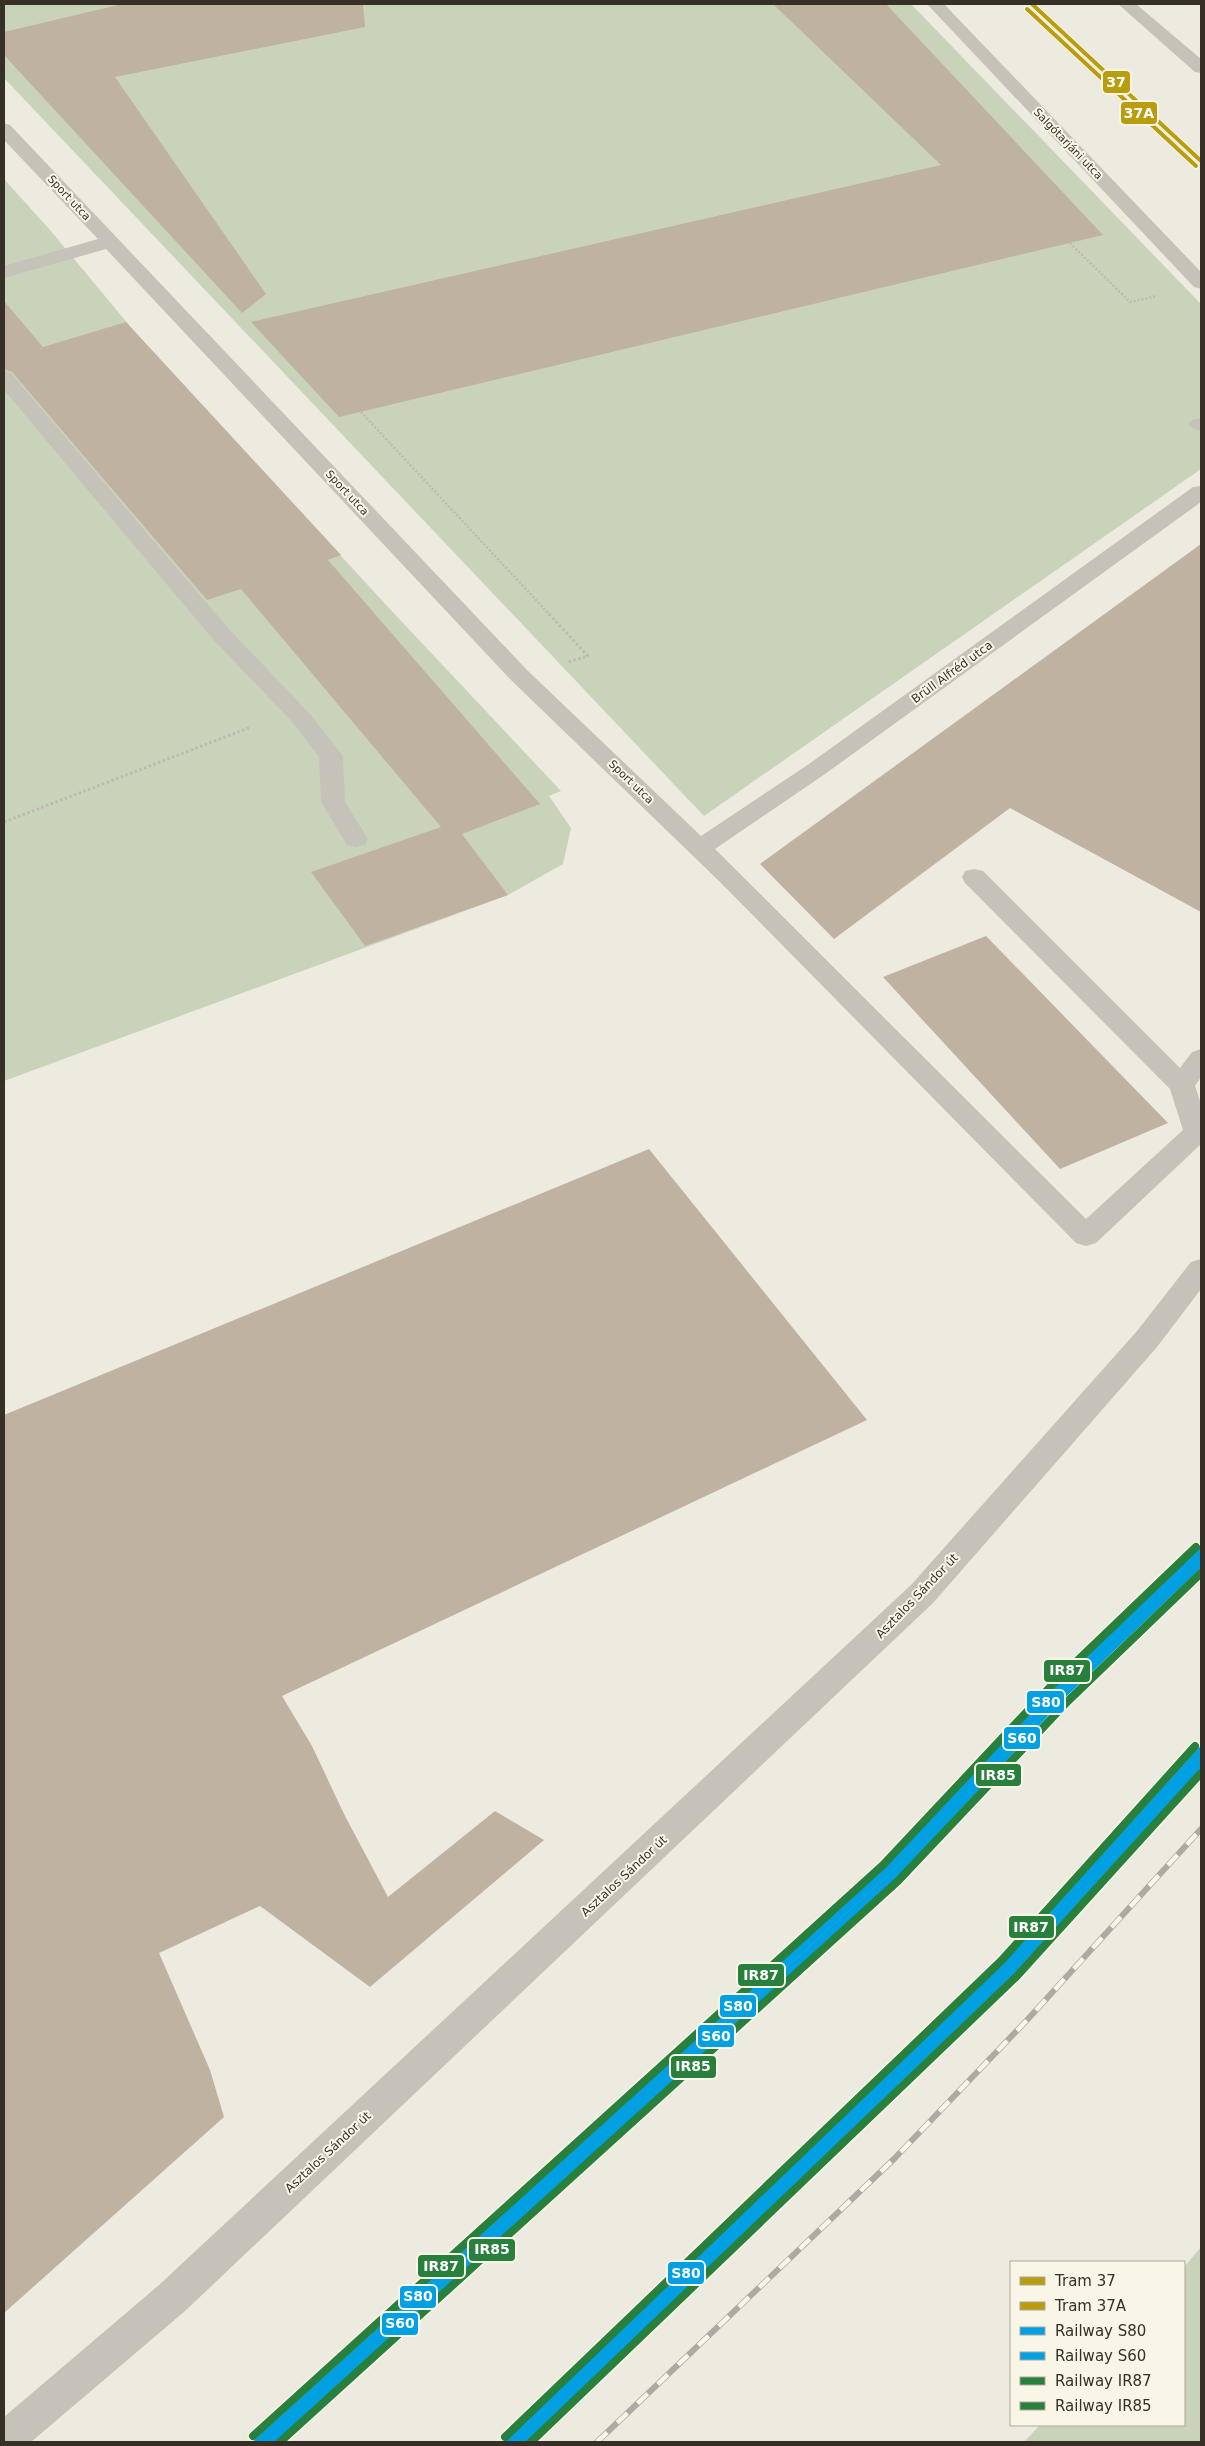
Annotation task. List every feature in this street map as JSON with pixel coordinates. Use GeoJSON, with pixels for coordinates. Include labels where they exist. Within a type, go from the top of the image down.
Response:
{"type":"FeatureCollection","features":[{"type":"Feature","properties":{"kind":"street","name":"Salgótarjáni utca"},"geometry":{"type":"LineString","coordinates":[[935,4],[1201,284]]}},
{"type":"Feature","properties":{"kind":"street"},"geometry":{"type":"LineString","coordinates":[[1126,4],[1201,68]]}},
{"type":"Feature","properties":{"kind":"street","name":"Sport utca"},"geometry":{"type":"LineString","coordinates":[[4,129],[519,675],[700,848],[1086,1236],[1197,1132],[1182,1084]]}},
{"type":"Feature","properties":{"kind":"street"},"geometry":{"type":"LineString","coordinates":[[4,272],[110,242]]}},
{"type":"Feature","properties":{"kind":"street"},"geometry":{"type":"LineString","coordinates":[[4,377],[219,632],[294,710],[331,756],[333,802],[356,839]]}},
{"type":"Feature","properties":{"kind":"street","name":"Brüll Alfréd utca"},"geometry":{"type":"LineString","coordinates":[[700,848],[817,769],[1201,492]]}},
{"type":"Feature","properties":{"kind":"street"},"geometry":{"type":"LineString","coordinates":[[974,877],[1182,1084],[1201,1058]]}},
{"type":"Feature","properties":{"kind":"street","name":"Asztalos Sándor út"},"geometry":{"type":"LineString","coordinates":[[4,2441],[172,2298],[922,1594],[1147,1339],[1201,1269]]}},
{"type":"Feature","properties":{"kind":"path"},"geometry":{"type":"LineString","coordinates":[[1070,243],[1130,302]]}},
{"type":"Feature","properties":{"kind":"path"},"geometry":{"type":"LineString","coordinates":[[361,412],[588,656]]}},
{"type":"Feature","properties":{"kind":"path"},"geometry":{"type":"LineString","coordinates":[[4,822],[294,710]]}},
{"type":"Feature","properties":{"kind":"green space"},"geometry":{"type":"Polygon","coordinates":[[[911,4],[1201,304],[1201,469],[704,816],[4,78],[4,5],[911,4]]]}},
{"type":"Feature","properties":{"kind":"green space"},"geometry":{"type":"Polygon","coordinates":[[[4,179],[50,230],[134,331],[388,607],[561,791],[549,796],[571,828],[563,864],[508,895],[4,1081],[4,179]]]}},
{"type":"Feature","properties":{"kind":"green space"},"geometry":{"type":"Polygon","coordinates":[[[1201,2247],[1201,2442],[1024,2442],[1039,2426],[1185,2426],[1185,2266],[1201,2247]]]}},
{"type":"Feature","properties":{"kind":"building"},"geometry":{"type":"Polygon","coordinates":[[[122,4],[363,4],[365,27],[115,77],[266,294],[242,313],[4,55],[4,32],[122,4]]]}},
{"type":"Feature","properties":{"kind":"building"},"geometry":{"type":"Polygon","coordinates":[[[773,4],[886,4],[1103,235],[339,417],[251,322],[941,165],[773,4]]]}},
{"type":"Feature","properties":{"kind":"building"},"geometry":{"type":"Polygon","coordinates":[[[4,301],[43,347],[126,322],[341,555],[328,560],[540,804],[462,834],[508,895],[365,946],[311,872],[441,827],[241,589],[207,600],[12,372],[4,369],[4,301]]]}},
{"type":"Feature","properties":{"kind":"building"},"geometry":{"type":"Polygon","coordinates":[[[1201,544],[1201,912],[1010,808],[834,939],[760,864],[1201,544]]]}},
{"type":"Feature","properties":{"kind":"building"},"geometry":{"type":"Polygon","coordinates":[[[986,936],[1168,1123],[1060,1169],[883,977],[986,936]]]}},
{"type":"Feature","properties":{"kind":"building"},"geometry":{"type":"Polygon","coordinates":[[[649,1149],[867,1420],[282,1696],[312,1746],[344,1814],[388,1897],[495,1811],[544,1840],[370,1987],[260,1906],[159,1953],[210,2070],[224,2117],[4,2313],[4,1415],[649,1149]]]}},
{"type":"Feature","properties":{"kind":"railway"},"geometry":{"type":"LineString","coordinates":[[597,2442],[894,2159],[1028,2019],[1201,1829]]}},
{"type":"Feature","properties":{"kind":"tram line","name":"37"},"geometry":{"type":"LineString","coordinates":[[1032,4],[1201,161]]}},
{"type":"Feature","properties":{"kind":"tram line","name":"37A"},"geometry":{"type":"LineString","coordinates":[[1027,9],[1196,166]]}},
{"type":"Feature","properties":{"kind":"rail line","name":"IR87"},"geometry":{"type":"LineString","coordinates":[[253,2436],[883,1865],[1052,1685],[1196,1547]]}},
{"type":"Feature","properties":{"kind":"rail line","name":"S80"},"geometry":{"type":"LineString","coordinates":[[258,2442],[888,1870],[1057,1690],[1201,1552]]}},
{"type":"Feature","properties":{"kind":"rail line","name":"S60"},"geometry":{"type":"LineString","coordinates":[[269,2442],[893,1876],[1062,1695],[1201,1562]]}},
{"type":"Feature","properties":{"kind":"rail line","name":"IR85"},"geometry":{"type":"LineString","coordinates":[[280,2442],[898,1881],[1068,1701],[1201,1573]]}},
{"type":"Feature","properties":{"kind":"rail line","name":"IR87"},"geometry":{"type":"LineString","coordinates":[[505,2437],[1001,1961],[1195,1746]]}},
{"type":"Feature","properties":{"kind":"rail line","name":"S80"},"geometry":{"type":"LineString","coordinates":[[510,2442],[1006,1966],[1201,1751]]}},
{"type":"Feature","properties":{"kind":"rail line","name":"S60"},"geometry":{"type":"LineString","coordinates":[[521,2442],[1011,1971],[1201,1762]]}},
{"type":"Feature","properties":{"kind":"rail line","name":"IR85"},"geometry":{"type":"LineString","coordinates":[[531,2442],[1016,1977],[1201,1773]]}}]}
